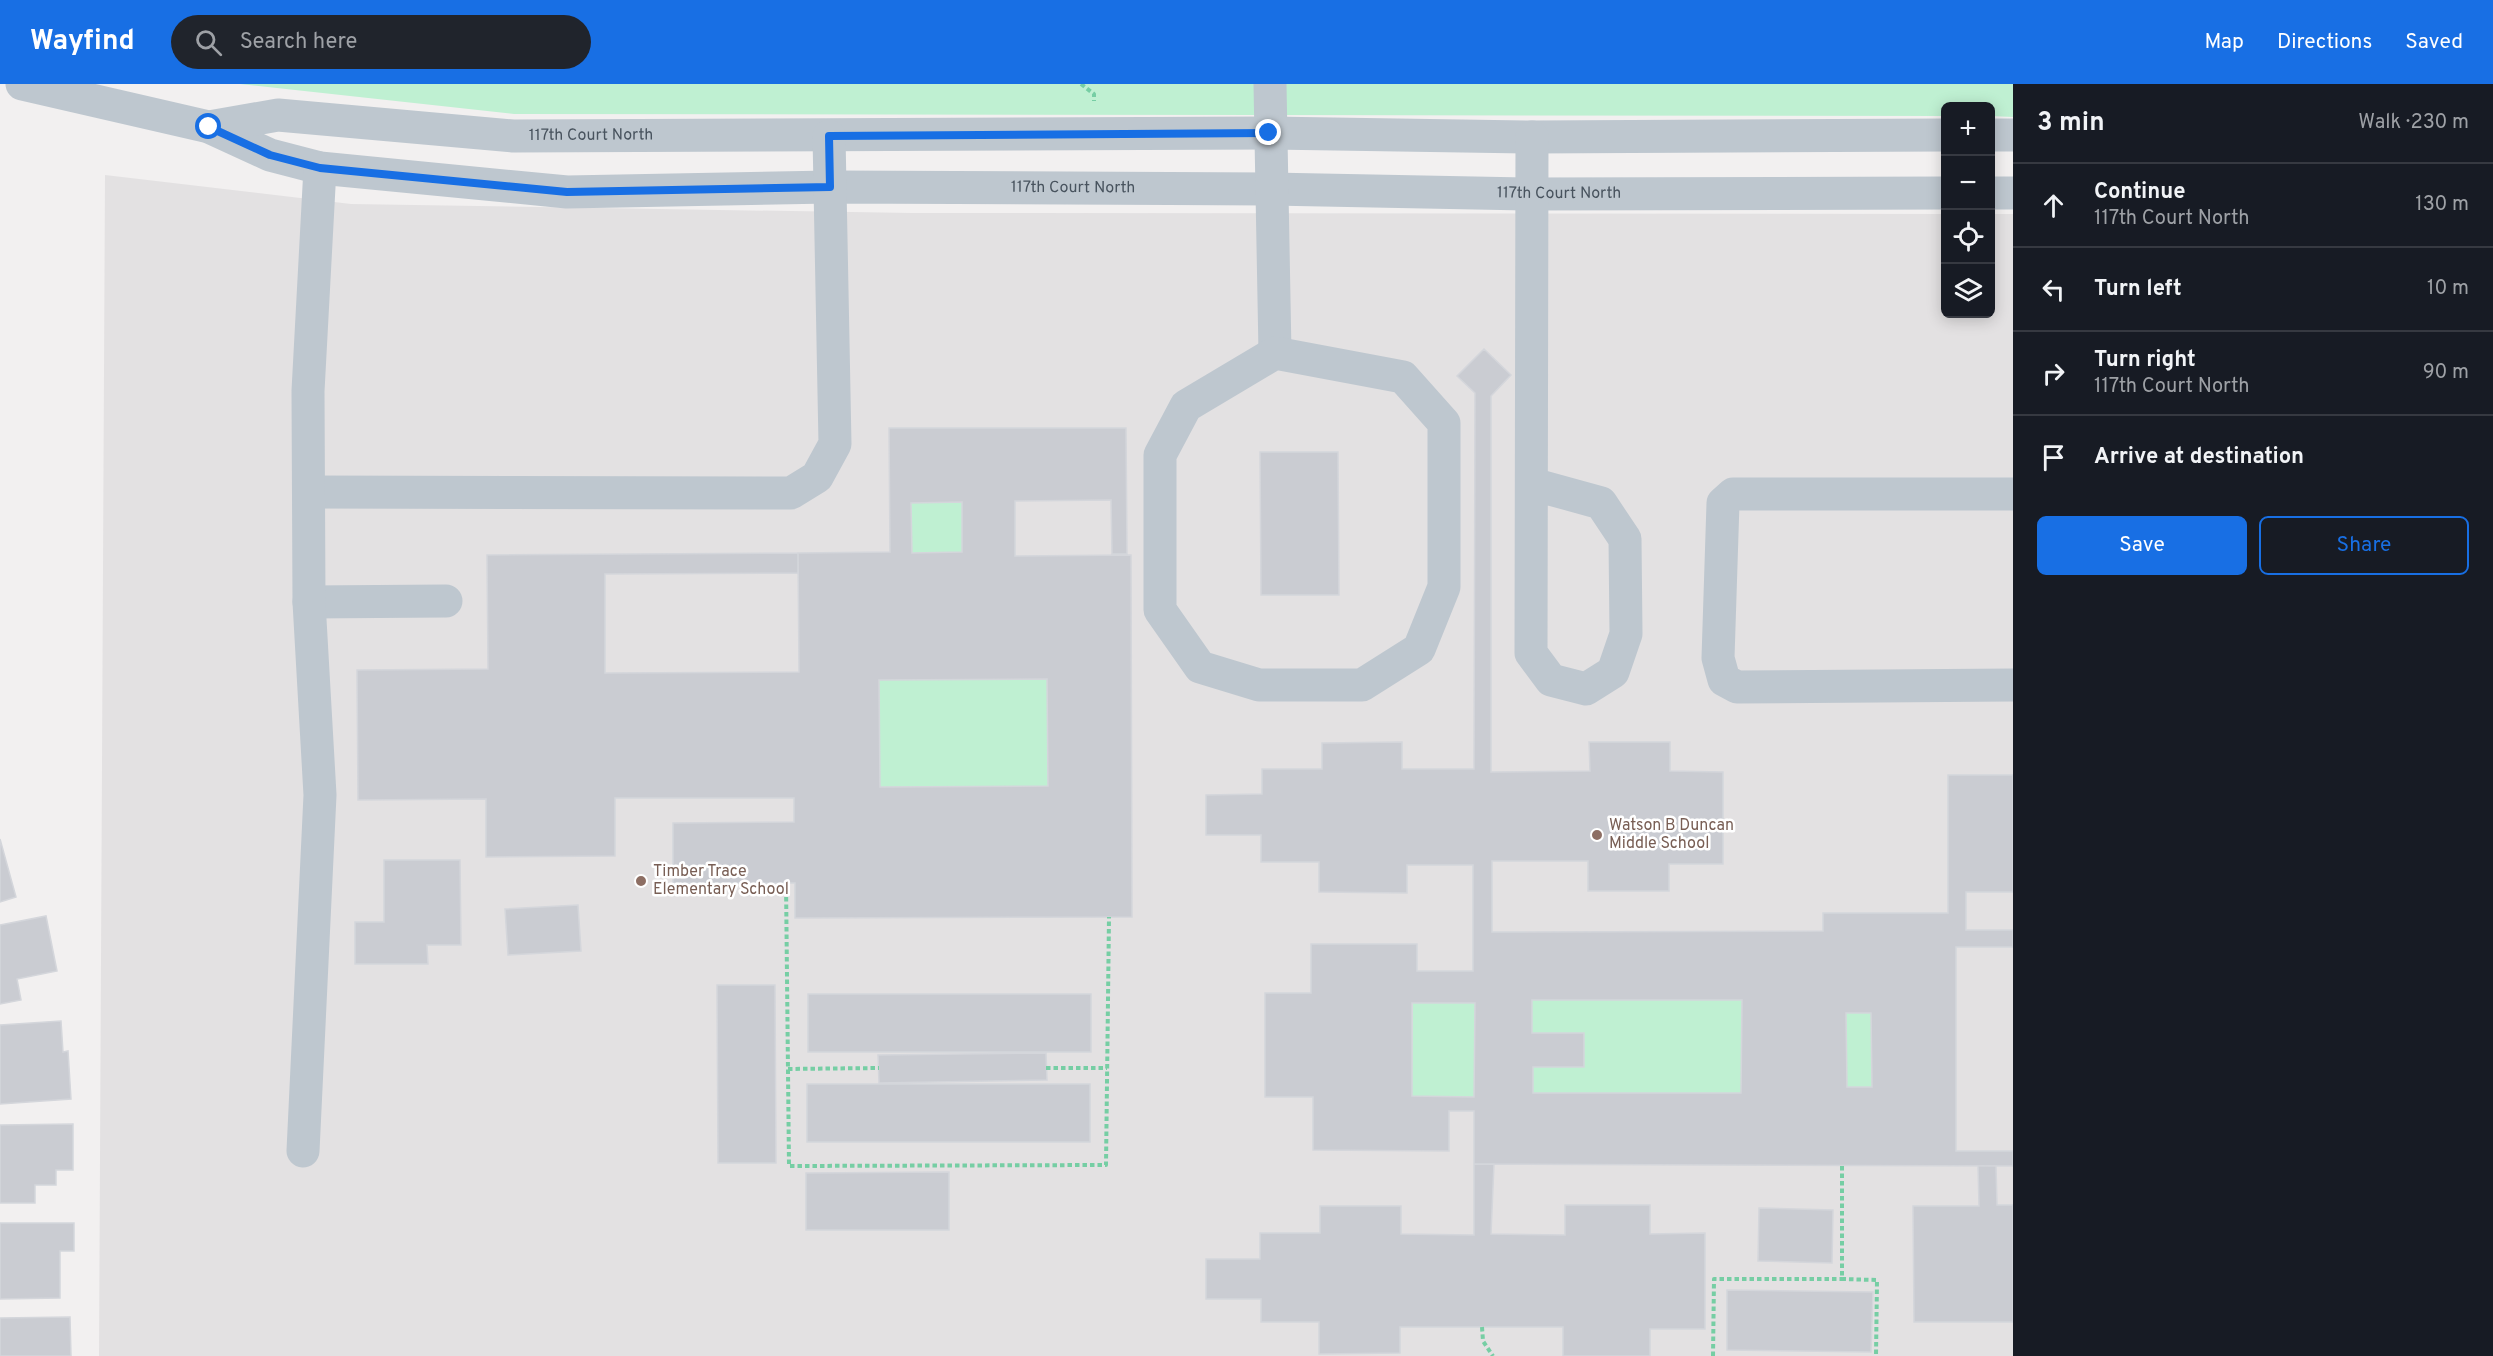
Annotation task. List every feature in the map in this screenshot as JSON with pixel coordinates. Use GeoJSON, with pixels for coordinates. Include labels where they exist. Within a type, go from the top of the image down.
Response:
{"type":"FeatureCollection","features":[{"type":"Feature","properties":{"kind":"street","name":"117th Court North"},"geometry":{"type":"LineString","coordinates":[[22,84],[209,127],[270,155],[320,168],[567,192],[830,187],[1270,189],[1532,194],[1941,193]]}},
{"type":"Feature","properties":{"kind":"street"},"geometry":{"type":"LineString","coordinates":[[1270,84],[1270,189],[1275,353]]}},
{"type":"Feature","properties":{"kind":"street","name":"117th Court North"},"geometry":{"type":"LineString","coordinates":[[209,127],[278,115],[513,136],[1269,133],[1532,137],[1941,135]]}},
{"type":"Feature","properties":{"kind":"street"},"geometry":{"type":"LineString","coordinates":[[1995,135],[2013,135]]}},
{"type":"Feature","properties":{"kind":"street"},"geometry":{"type":"LineString","coordinates":[[309,492],[791,493],[817,477],[835,444],[829,136]]}},
{"type":"Feature","properties":{"kind":"street"},"geometry":{"type":"LineString","coordinates":[[1532,137],[1531,653],[1551,680],[1586,689],[1613,672],[1626,634],[1625,538],[1601,503],[1532,484]]}},
{"type":"Feature","properties":{"kind":"street"},"geometry":{"type":"LineString","coordinates":[[303,1151],[320,795],[309,602],[308,391],[320,168]]}},
{"type":"Feature","properties":{"kind":"street"},"geometry":{"type":"LineString","coordinates":[[1995,193],[2013,193]]}},
{"type":"Feature","properties":{"kind":"street"},"geometry":{"type":"LineString","coordinates":[[1275,353],[1403,376],[1444,423],[1444,587],[1419,649],[1362,685],[1259,685],[1200,667],[1160,610],[1160,455],[1186,406],[1275,353]]}},
{"type":"Feature","properties":{"kind":"street"},"geometry":{"type":"LineString","coordinates":[[2013,494],[1732,494],[1723,503],[1718,658],[1724,680],[1737,687],[2013,685]]}},
{"type":"Feature","properties":{"kind":"street"},"geometry":{"type":"LineString","coordinates":[[309,602],[446,601]]}},
{"type":"Feature","properties":{"kind":"path"},"geometry":{"type":"LineString","coordinates":[[786,882],[789,1166],[1106,1165],[1109,917]]}},
{"type":"Feature","properties":{"kind":"path"},"geometry":{"type":"LineString","coordinates":[[788,1069],[879,1068]]}},
{"type":"Feature","properties":{"kind":"path"},"geometry":{"type":"LineString","coordinates":[[1046,1068],[1107,1068]]}},
{"type":"Feature","properties":{"kind":"path"},"geometry":{"type":"LineString","coordinates":[[1842,1166],[1842,1279]]}},
{"type":"Feature","properties":{"kind":"path"},"geometry":{"type":"LineString","coordinates":[[1713,1356],[1714,1279],[1877,1280],[1876,1356]]}},
{"type":"Feature","properties":{"kind":"path"},"geometry":{"type":"LineString","coordinates":[[1482,1327],[1483,1341],[1493,1356]]}},
{"type":"Feature","properties":{"kind":"shaded area"},"geometry":{"type":"Polygon","coordinates":[[[105,175],[351,204],[912,213],[1941,214],[1941,318],[1995,318],[1995,214],[2013,214],[2013,1356],[99,1356],[105,175]]]}},
{"type":"Feature","properties":{"kind":"green space"},"geometry":{"type":"Polygon","coordinates":[[[240,84],[2013,84],[2013,117],[1995,116],[1995,102],[1941,102],[1941,116],[514,114],[240,84]]]}},
{"type":"Feature","properties":{"kind":"green space"},"geometry":{"type":"Polygon","coordinates":[[[962,502],[962,552],[912,553],[911,503],[962,502]]]}},
{"type":"Feature","properties":{"kind":"green space"},"geometry":{"type":"Polygon","coordinates":[[[1047,679],[1048,786],[880,787],[879,680],[1047,679]]]}},
{"type":"Feature","properties":{"kind":"green space"},"geometry":{"type":"Polygon","coordinates":[[[1532,1000],[1742,1000],[1741,1093],[1533,1093],[1533,1067],[1583,1067],[1532,1033],[1532,1000]]]}},
{"type":"Feature","properties":{"kind":"green space"},"geometry":{"type":"Polygon","coordinates":[[[1413,1003],[1475,1003],[1474,1097],[1412,1096],[1413,1003]]]}},
{"type":"Feature","properties":{"kind":"green space"},"geometry":{"type":"Polygon","coordinates":[[[1846,1013],[1871,1013],[1872,1087],[1847,1087],[1846,1013]]]}},
{"type":"Feature","properties":{"kind":"building"},"geometry":{"type":"Polygon","coordinates":[[[1484,349],[1511,375],[1491,396],[1491,772],[1590,771],[1589,742],[1670,742],[1670,771],[1723,772],[1723,864],[1669,864],[1669,891],[1588,891],[1588,861],[1492,861],[1492,932],[1823,931],[1823,913],[1948,913],[1948,775],[2013,775],[2013,892],[1966,892],[1966,930],[2013,930],[2013,947],[1956,947],[1956,1151],[2013,1151],[2013,1166],[1474,1164],[1474,1111],[1449,1111],[1449,1151],[1313,1150],[1313,1097],[1265,1097],[1265,993],[1311,993],[1311,944],[1417,944],[1417,971],[1473,971],[1473,865],[1407,865],[1407,893],[1319,892],[1319,862],[1261,862],[1261,835],[1206,835],[1206,795],[1262,794],[1262,769],[1322,769],[1322,743],[1402,742],[1402,769],[1474,769],[1475,393],[1457,376],[1484,349]],[[1532,1000],[1532,1033],[1584,1033],[1584,1067],[1533,1067],[1533,1093],[1741,1093],[1742,1000],[1532,1000]],[[1412,1003],[1412,1096],[1474,1097],[1475,1003],[1412,1003]],[[1846,1013],[1847,1087],[1872,1087],[1871,1013],[1846,1013]]]}},
{"type":"Feature","properties":{"kind":"building"},"geometry":{"type":"Polygon","coordinates":[[[889,428],[1126,428],[1127,554],[1112,554],[1111,500],[1015,501],[1015,556],[1131,555],[1132,917],[795,918],[795,883],[673,883],[673,823],[794,822],[794,798],[615,798],[615,856],[486,857],[486,799],[358,800],[357,670],[488,669],[487,555],[890,552],[889,428]],[[962,502],[911,503],[912,553],[962,552],[962,502]],[[798,553],[798,573],[605,574],[605,673],[799,672],[798,553]],[[1047,679],[879,680],[880,787],[1048,786],[1047,679]]]}},
{"type":"Feature","properties":{"kind":"building"},"geometry":{"type":"Polygon","coordinates":[[[1260,452],[1338,452],[1339,595],[1261,595],[1260,452]]]}},
{"type":"Feature","properties":{"kind":"building"},"geometry":{"type":"Polygon","coordinates":[[[0,839],[16,897],[0,902],[0,839]]]}},
{"type":"Feature","properties":{"kind":"building"},"geometry":{"type":"Polygon","coordinates":[[[384,860],[460,860],[461,945],[427,945],[428,964],[355,964],[355,922],[384,922],[384,860]]]}},
{"type":"Feature","properties":{"kind":"building"},"geometry":{"type":"Polygon","coordinates":[[[578,905],[581,951],[508,955],[505,909],[578,905]]]}},
{"type":"Feature","properties":{"kind":"building"},"geometry":{"type":"Polygon","coordinates":[[[46,916],[57,971],[17,979],[21,1000],[0,1004],[0,925],[46,916]]]}},
{"type":"Feature","properties":{"kind":"building"},"geometry":{"type":"Polygon","coordinates":[[[717,985],[775,985],[776,1163],[718,1163],[717,985]]]}},
{"type":"Feature","properties":{"kind":"building"},"geometry":{"type":"Polygon","coordinates":[[[808,994],[1091,994],[1091,1052],[808,1052],[808,994]]]}},
{"type":"Feature","properties":{"kind":"building"},"geometry":{"type":"Polygon","coordinates":[[[61,1021],[63,1052],[68,1051],[71,1099],[0,1104],[0,1025],[61,1021]]]}},
{"type":"Feature","properties":{"kind":"building"},"geometry":{"type":"Polygon","coordinates":[[[1046,1053],[1047,1080],[879,1083],[878,1055],[1046,1053]]]}},
{"type":"Feature","properties":{"kind":"building"},"geometry":{"type":"Polygon","coordinates":[[[807,1084],[1090,1084],[1090,1142],[807,1142],[807,1084]]]}},
{"type":"Feature","properties":{"kind":"building"},"geometry":{"type":"Polygon","coordinates":[[[73,1124],[73,1170],[56,1170],[56,1185],[35,1185],[35,1203],[0,1203],[0,1125],[73,1124]]]}},
{"type":"Feature","properties":{"kind":"building"},"geometry":{"type":"Polygon","coordinates":[[[1474,1164],[1494,1164],[1491,1234],[1565,1235],[1565,1205],[1650,1205],[1650,1234],[1705,1233],[1705,1329],[1650,1329],[1650,1356],[1563,1356],[1563,1327],[1400,1327],[1400,1353],[1319,1354],[1319,1322],[1261,1322],[1261,1299],[1206,1299],[1206,1259],[1260,1259],[1260,1233],[1320,1233],[1320,1206],[1401,1206],[1401,1234],[1474,1235],[1474,1164]]]}},
{"type":"Feature","properties":{"kind":"building"},"geometry":{"type":"Polygon","coordinates":[[[1978,1166],[1996,1166],[1997,1205],[2013,1205],[2013,1322],[1914,1322],[1913,1206],[1979,1206],[1978,1166]]]}},
{"type":"Feature","properties":{"kind":"building"},"geometry":{"type":"Polygon","coordinates":[[[949,1172],[949,1230],[806,1230],[806,1173],[949,1172]]]}},
{"type":"Feature","properties":{"kind":"building"},"geometry":{"type":"Polygon","coordinates":[[[1759,1208],[1833,1210],[1832,1263],[1758,1261],[1759,1208]]]}},
{"type":"Feature","properties":{"kind":"building"},"geometry":{"type":"Polygon","coordinates":[[[0,1223],[74,1223],[74,1251],[60,1251],[60,1298],[0,1299],[0,1223]]]}},
{"type":"Feature","properties":{"kind":"building"},"geometry":{"type":"Polygon","coordinates":[[[1727,1290],[1873,1292],[1871,1352],[1727,1350],[1727,1290]]]}},
{"type":"Feature","properties":{"kind":"building"},"geometry":{"type":"Polygon","coordinates":[[[70,1317],[71,1356],[0,1356],[0,1318],[70,1317]]]}},
{"type":"Feature","properties":{"kind":"place","name":"Watson B Duncan Middle School"},"geometry":{"type":"Point","coordinates":[1597,835]}},
{"type":"Feature","properties":{"kind":"place","name":"Timber Trace Elementary School"},"geometry":{"type":"Point","coordinates":[641,881]}},
{"type":"Feature","properties":{"kind":"route"},"geometry":{"type":"LineString","coordinates":[[209,127],[270,155],[320,168],[567,192],[830,187],[829,136],[1269,133]]}}]}
